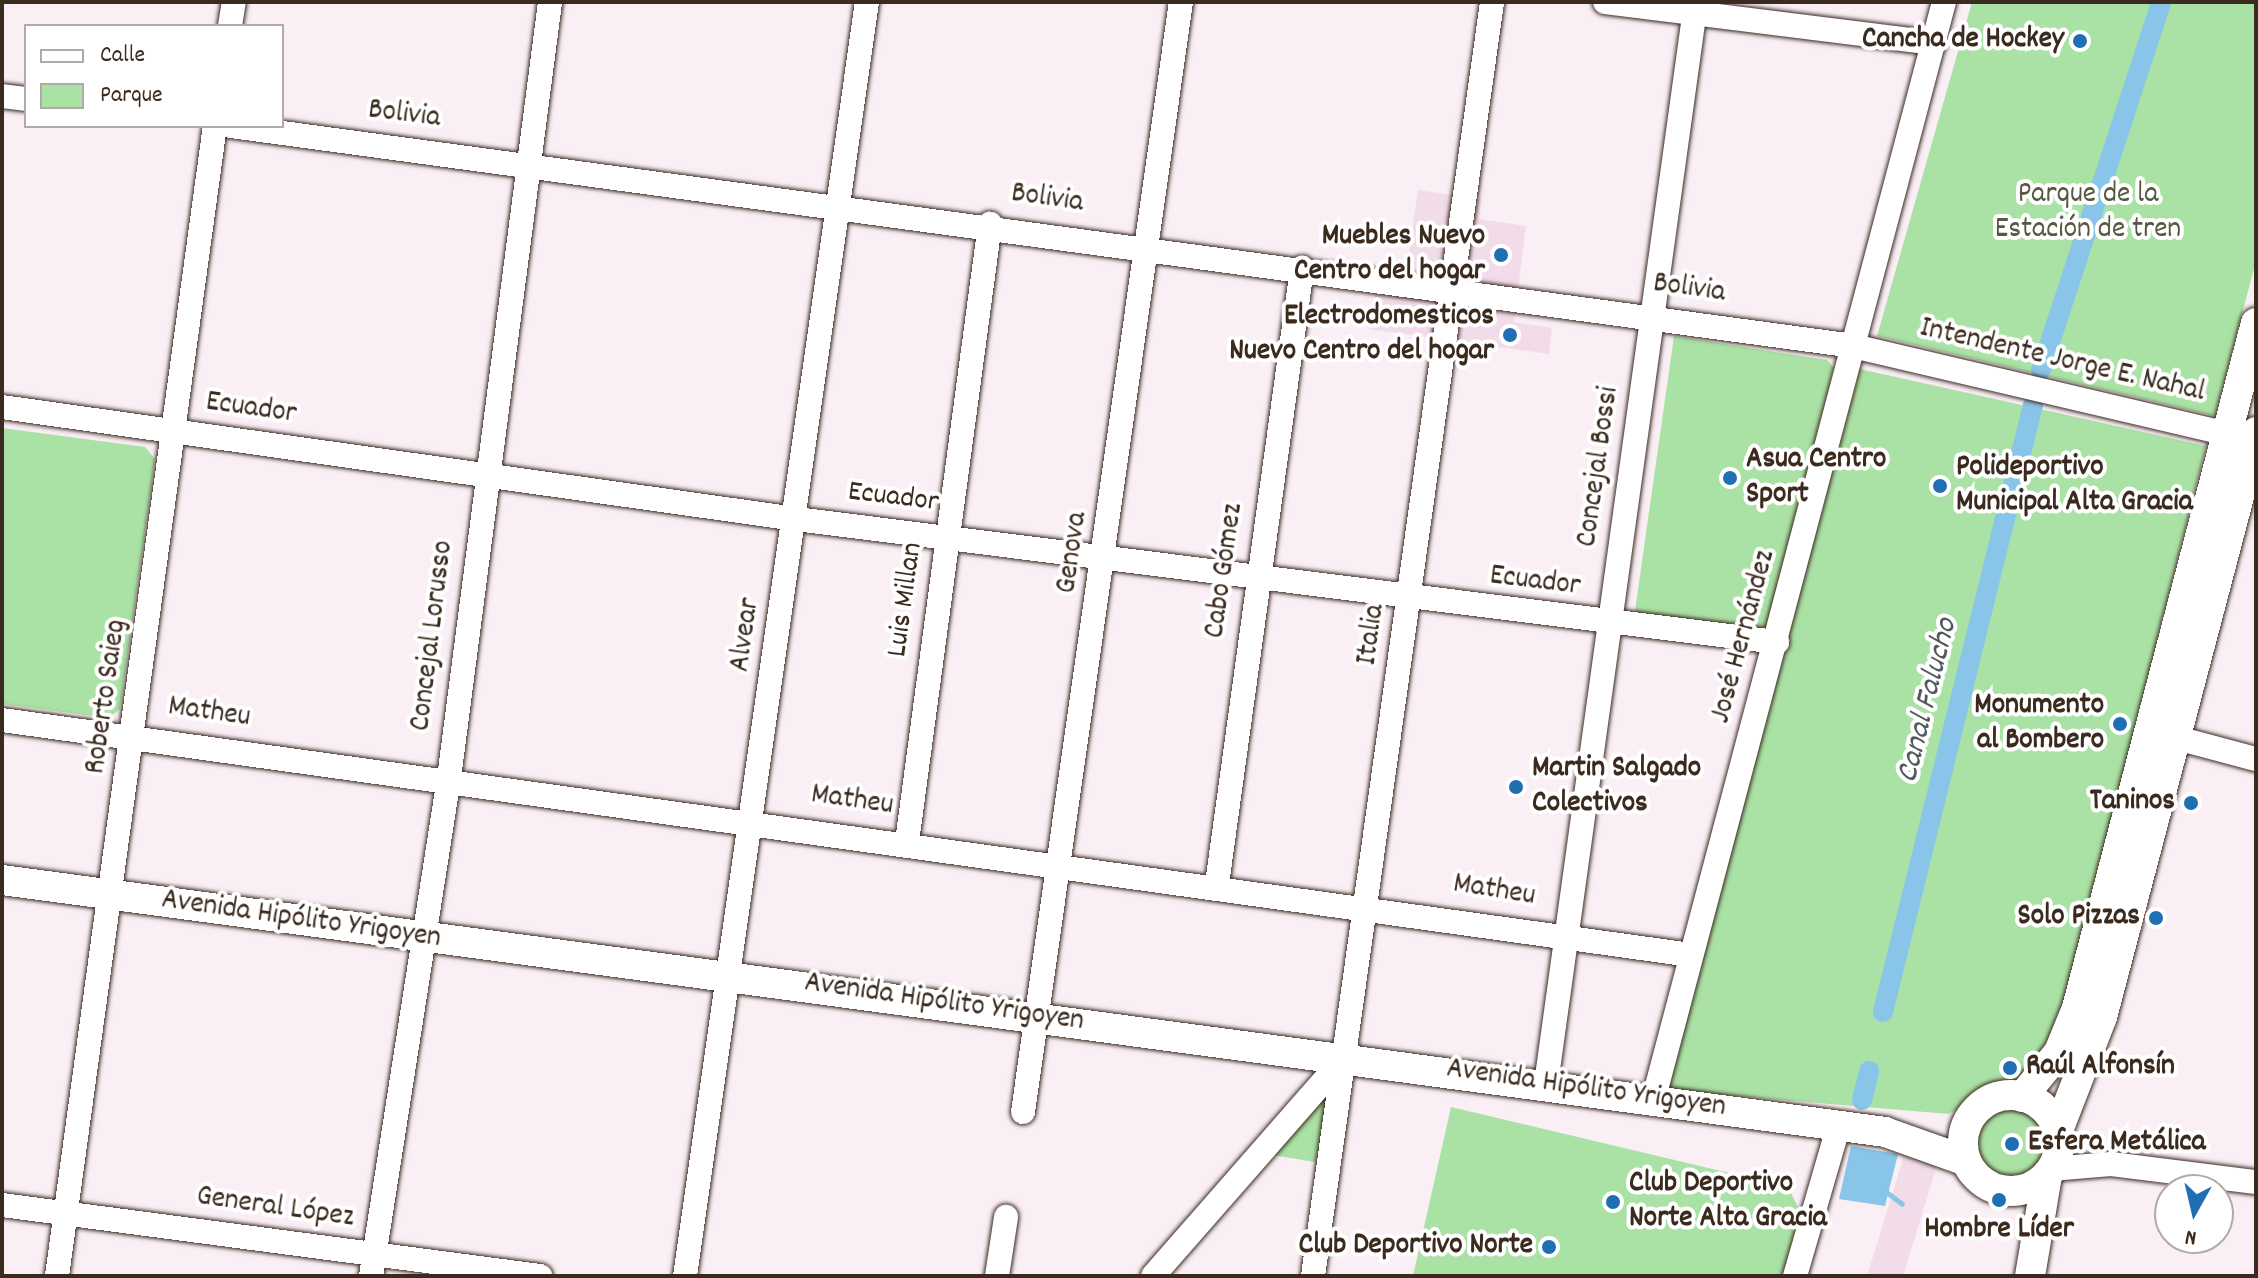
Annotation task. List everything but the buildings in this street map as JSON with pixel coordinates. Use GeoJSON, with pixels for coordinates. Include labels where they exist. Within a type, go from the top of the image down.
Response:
{"type":"FeatureCollection","features":[{"type":"Feature","properties":{"kind":"main road"},"geometry":{"type":"LineString","coordinates":[[2030,1275],[2054,1154],[2102,1017],[2165,735],[2248,437],[2256,323]]}},
{"type":"Feature","properties":{"kind":"main road"},"geometry":{"type":"LineString","coordinates":[[2022,1097],[2052,1064],[2077,1008],[2165,735]]}},
{"type":"Feature","properties":{"kind":"main road","name":"Avenida Hipólito Yrigoyen"},"geometry":{"type":"LineString","coordinates":[[2,880],[1345,1056],[1839,1125],[1885,1132],[1966,1161]]}},
{"type":"Feature","properties":{"kind":"main road"},"geometry":{"type":"LineString","coordinates":[[2030,1275],[2028,1232],[2006,1191],[1979,1179],[1966,1161],[1966,1124],[1993,1099],[2022,1097],[2047,1113],[2054,1154]]}},
{"type":"Feature","properties":{"kind":"main road","name":"Avenida Hipólito Yrigoyen"},"geometry":{"type":"LineString","coordinates":[[1885,1132],[1966,1124]]}},
{"type":"Feature","properties":{"kind":"main road"},"geometry":{"type":"LineString","coordinates":[[2006,1191],[2054,1154]]}},
{"type":"Feature","properties":{"kind":"street"},"geometry":{"type":"LineString","coordinates":[[230,24],[234,2]]}},
{"type":"Feature","properties":{"kind":"street","name":"Concejal Lorusso"},"geometry":{"type":"LineString","coordinates":[[373,1265],[419,937],[449,778],[486,475],[550,2]]}},
{"type":"Feature","properties":{"kind":"street","name":"Alvear"},"geometry":{"type":"LineString","coordinates":[[685,1276],[731,975],[867,2]]}},
{"type":"Feature","properties":{"kind":"street","name":"Genova"},"geometry":{"type":"LineString","coordinates":[[1023,1112],[1105,559],[1181,2]]}},
{"type":"Feature","properties":{"kind":"street","name":"Italia"},"geometry":{"type":"LineString","coordinates":[[1313,1276],[1492,2]]}},
{"type":"Feature","properties":{"kind":"street"},"geometry":{"type":"LineString","coordinates":[[1605,2],[1695,8],[1934,43]]}},
{"type":"Feature","properties":{"kind":"street","name":"José Hernández"},"geometry":{"type":"LineString","coordinates":[[1653,1101],[1944,2]]}},
{"type":"Feature","properties":{"kind":"street","name":"Concejal Bossi"},"geometry":{"type":"LineString","coordinates":[[1546,1084],[1695,8]]}},
{"type":"Feature","properties":{"kind":"street"},"geometry":{"type":"LineString","coordinates":[[2,96],[24,99]]}},
{"type":"Feature","properties":{"kind":"street","name":"Roberto Saieg"},"geometry":{"type":"LineString","coordinates":[[57,1276],[177,432],[215,128]]}},
{"type":"Feature","properties":{"kind":"street","name":"Bolivia"},"geometry":{"type":"LineString","coordinates":[[246,128],[990,224],[1853,346]]}},
{"type":"Feature","properties":{"kind":"street","name":"Luis Millan"},"geometry":{"type":"LineString","coordinates":[[907,842],[990,224]]}},
{"type":"Feature","properties":{"kind":"street","name":"Cabo Gómez"},"geometry":{"type":"LineString","coordinates":[[1217,884],[1302,268]]}},
{"type":"Feature","properties":{"kind":"street","name":"Intendente Jorge E. Nahal"},"geometry":{"type":"LineString","coordinates":[[1853,346],[2248,437]]}},
{"type":"Feature","properties":{"kind":"street","name":"Ecuador"},"geometry":{"type":"LineString","coordinates":[[2,407],[796,519],[1609,625],[1777,642]]}},
{"type":"Feature","properties":{"kind":"street","name":"Matheu"},"geometry":{"type":"LineString","coordinates":[[2,720],[1217,884],[1691,955]]}},
{"type":"Feature","properties":{"kind":"street"},"geometry":{"type":"LineString","coordinates":[[2165,735],[2256,759]]}},
{"type":"Feature","properties":{"kind":"street"},"geometry":{"type":"LineString","coordinates":[[1153,1276],[1345,1056]]}},
{"type":"Feature","properties":{"kind":"street"},"geometry":{"type":"LineString","coordinates":[[1795,1276],[1839,1125]]}},
{"type":"Feature","properties":{"kind":"street"},"geometry":{"type":"LineString","coordinates":[[2054,1154],[2256,1182]]}},
{"type":"Feature","properties":{"kind":"street","name":"General López"},"geometry":{"type":"LineString","coordinates":[[2,1205],[373,1265],[540,1276]]}},
{"type":"Feature","properties":{"kind":"street"},"geometry":{"type":"LineString","coordinates":[[997,1276],[1006,1217]]}},
{"type":"Feature","properties":{"kind":"shaded area"},"geometry":{"type":"Polygon","coordinates":[[[1418,190],[1481,199],[1479,219],[1526,226],[1514,322],[1552,328],[1549,354],[1369,329],[1378,279],[1405,282],[1418,190]]]}},
{"type":"Feature","properties":{"kind":"shaded area"},"geometry":{"type":"Polygon","coordinates":[[[1904,1156],[1938,1162],[1903,1276],[1867,1276],[1904,1156]]]}},
{"type":"Feature","properties":{"kind":"green space","name":"Parque de la Estación de tren"},"geometry":{"type":"Polygon","coordinates":[[[1972,2],[2256,2],[2256,261],[2215,416],[1877,336],[1972,2]]]}},
{"type":"Feature","properties":{"kind":"green space","name":"Asua Centro Sport"},"geometry":{"type":"Polygon","coordinates":[[[1674,336],[1827,360],[1834,368],[1765,636],[1634,618],[1674,336]]]}},
{"type":"Feature","properties":{"kind":"green space"},"geometry":{"type":"Polygon","coordinates":[[[1860,369],[2206,446],[2067,996],[2048,1042],[2012,1085],[1948,1114],[1667,1090],[1860,369]]]}},
{"type":"Feature","properties":{"kind":"green space"},"geometry":{"type":"Polygon","coordinates":[[[2,428],[145,447],[155,459],[120,709],[109,718],[2,704],[2,428]]]}},
{"type":"Feature","properties":{"kind":"green space"},"geometry":{"type":"Polygon","coordinates":[[[1341,1072],[1326,1164],[1261,1153],[1341,1072]]]}},
{"type":"Feature","properties":{"kind":"green space"},"geometry":{"type":"Polygon","coordinates":[[[2003,1103],[2019,1103],[2034,1110],[2045,1121],[2052,1144],[2049,1160],[2040,1173],[2019,1185],[2003,1185],[1988,1178],[1977,1167],[1970,1152],[1970,1136],[1977,1121],[1988,1110],[2003,1103]]]}},
{"type":"Feature","properties":{"kind":"green space","name":"Club Deportivo Norte Alta Gracia"},"geometry":{"type":"Polygon","coordinates":[[[1451,1107],[1788,1187],[1803,1217],[1785,1276],[1413,1276],[1451,1107]]]}},
{"type":"Feature","properties":{"kind":"water"},"geometry":{"type":"Polygon","coordinates":[[[1851,1146],[1898,1154],[1885,1206],[1839,1199],[1851,1146]]]}},
{"type":"Feature","properties":{"kind":"waterway","name":"Canal Falucho"},"geometry":{"type":"LineString","coordinates":[[2041,370],[2161,2]]}},
{"type":"Feature","properties":{"kind":"waterway","name":"Canal Falucho"},"geometry":{"type":"LineString","coordinates":[[1883,1012],[2033,405]]}},
{"type":"Feature","properties":{"kind":"waterway","name":"Canal Falucho"},"geometry":{"type":"LineString","coordinates":[[1862,1100],[1869,1071]]}},
{"type":"Feature","properties":{"kind":"waterway"},"geometry":{"type":"LineString","coordinates":[[1885,1191],[1902,1204]]}},
{"type":"Feature","properties":{"kind":"place","name":"Cancha de Hockey"},"geometry":{"type":"Point","coordinates":[2080,41]}},
{"type":"Feature","properties":{"kind":"place","name":"Muebles Nuevo Centro del hogar"},"geometry":{"type":"Point","coordinates":[1501,255]}},
{"type":"Feature","properties":{"kind":"place","name":"Electrodomesticos Nuevo Centro del hogar"},"geometry":{"type":"Point","coordinates":[1510,335]}},
{"type":"Feature","properties":{"kind":"place","name":"Asua Centro Sport"},"geometry":{"type":"Point","coordinates":[1730,478]}},
{"type":"Feature","properties":{"kind":"place","name":"Polideportivo Municipal Alta Gracia"},"geometry":{"type":"Point","coordinates":[1940,486]}},
{"type":"Feature","properties":{"kind":"place","name":"Monumento al Bombero"},"geometry":{"type":"Point","coordinates":[2120,724]}},
{"type":"Feature","properties":{"kind":"place","name":"Martin Salgado Colectivos"},"geometry":{"type":"Point","coordinates":[1516,787]}},
{"type":"Feature","properties":{"kind":"place","name":"Taninos"},"geometry":{"type":"Point","coordinates":[2191,803]}},
{"type":"Feature","properties":{"kind":"place","name":"Solo Pizzas"},"geometry":{"type":"Point","coordinates":[2156,918]}},
{"type":"Feature","properties":{"kind":"place","name":"Raúl Alfonsín"},"geometry":{"type":"Point","coordinates":[2010,1068]}},
{"type":"Feature","properties":{"kind":"place","name":"Esfera Metálica"},"geometry":{"type":"Point","coordinates":[2012,1144]}},
{"type":"Feature","properties":{"kind":"place","name":"Hombre Líder"},"geometry":{"type":"Point","coordinates":[1999,1200]}},
{"type":"Feature","properties":{"kind":"place","name":"Club Deportivo Norte Alta Gracia"},"geometry":{"type":"Point","coordinates":[1613,1202]}},
{"type":"Feature","properties":{"kind":"place","name":"Club Deportivo Norte"},"geometry":{"type":"Point","coordinates":[1549,1247]}}]}
